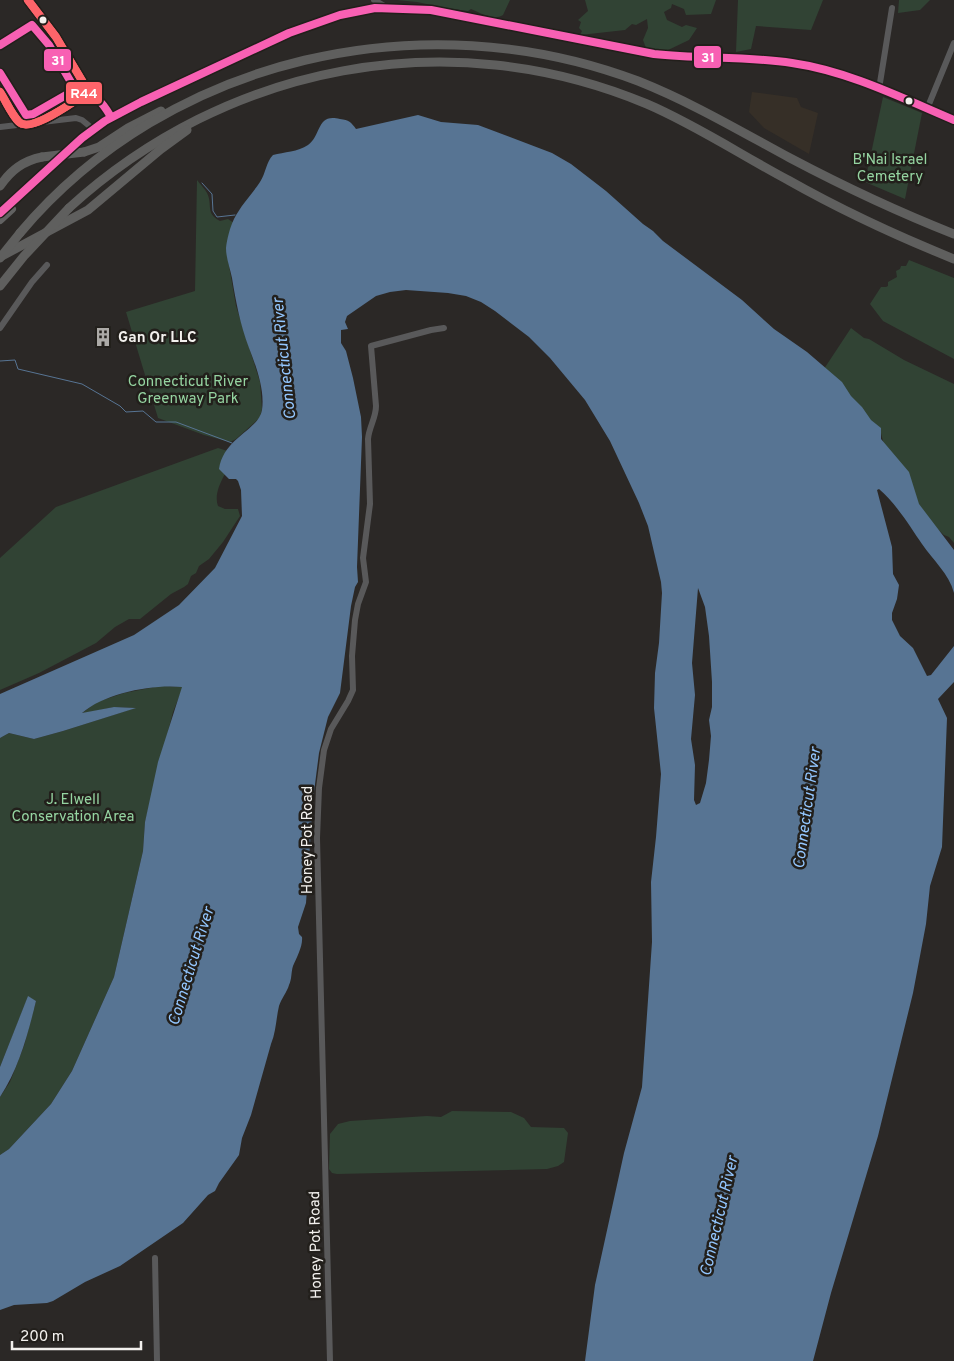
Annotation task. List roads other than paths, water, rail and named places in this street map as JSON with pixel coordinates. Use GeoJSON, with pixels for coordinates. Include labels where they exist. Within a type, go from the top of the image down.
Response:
{"type":"FeatureCollection","features":[{"type":"Feature","properties":{"kind":"highway"},"geometry":{"type":"LineString","coordinates":[[0,186],[16,167],[29,160],[84,152],[99,147],[128,128],[162,111],[249,76],[332,54],[370,48],[409,44],[456,44],[533,52],[594,66],[667,93],[841,184],[954,234]]}},
{"type":"Feature","properties":{"kind":"highway"},"geometry":{"type":"LineString","coordinates":[[0,286],[37,241],[69,208],[123,163],[174,131],[237,101],[296,82],[369,66],[442,62],[512,67],[583,82],[634,99],[675,117],[793,184],[843,209],[954,259]]}},
{"type":"Feature","properties":{"kind":"highway"},"geometry":{"type":"LineString","coordinates":[[0,257],[88,210],[161,149],[193,126],[231,107],[296,82]]}},
{"type":"Feature","properties":{"kind":"highway"},"geometry":{"type":"LineString","coordinates":[[0,257],[20,233],[64,188],[106,153],[157,120],[213,91]]}},
{"type":"Feature","properties":{"kind":"main road"},"geometry":{"type":"LineString","coordinates":[[0,212],[93,129],[134,105],[306,26],[347,13],[388,8],[417,9],[458,15],[550,35],[657,54],[792,63],[821,69],[879,89],[954,120]]}},
{"type":"Feature","properties":{"kind":"main road"},"geometry":{"type":"LineString","coordinates":[[0,220],[16,204],[23,193]]}},
{"type":"Feature","properties":{"kind":"street"},"geometry":{"type":"LineString","coordinates":[[374,0],[388,8]]}},
{"type":"Feature","properties":{"kind":"street"},"geometry":{"type":"LineString","coordinates":[[879,89],[892,8]]}},
{"type":"Feature","properties":{"kind":"street"},"geometry":{"type":"LineString","coordinates":[[927,109],[954,43]]}},
{"type":"Feature","properties":{"kind":"street"},"geometry":{"type":"LineString","coordinates":[[0,127],[71,118],[82,120],[93,129]]}},
{"type":"Feature","properties":{"kind":"street"},"geometry":{"type":"LineString","coordinates":[[0,328],[32,282],[47,265]]}},
{"type":"Feature","properties":{"kind":"street","name":"Honey Pot Road"},"geometry":{"type":"LineString","coordinates":[[330,1361],[317,838],[319,788],[328,735],[353,690],[352,656],[355,620],[358,604],[366,582],[364,558],[370,504],[368,438],[376,406],[371,346],[444,328]]}},
{"type":"Feature","properties":{"kind":"street"},"geometry":{"type":"LineString","coordinates":[[155,1258],[157,1361]]}},
{"type":"Feature","properties":{"kind":"water","name":"Connecticut River"},"geometry":{"type":"Polygon","coordinates":[[[418,115],[441,122],[478,125],[552,153],[571,164],[606,191],[663,241],[742,300],[774,329],[807,352],[842,382],[871,420],[881,428],[881,439],[909,472],[919,504],[954,550],[954,593],[945,573],[902,515],[885,494],[879,489],[877,490],[892,547],[893,574],[899,585],[892,620],[900,636],[913,648],[927,676],[931,675],[954,646],[954,682],[938,699],[947,718],[942,847],[930,886],[926,924],[913,993],[878,1136],[831,1293],[813,1361],[585,1361],[595,1285],[624,1153],[642,1087],[652,942],[651,882],[661,774],[654,708],[662,593],[661,582],[648,526],[610,441],[585,400],[550,358],[529,337],[481,302],[466,296],[448,293],[406,290],[376,296],[347,316],[345,322],[348,329],[341,330],[341,343],[346,351],[361,417],[358,582],[351,606],[340,693],[328,717],[319,753],[313,800],[306,903],[298,927],[299,934],[302,937],[302,944],[293,966],[290,983],[279,1006],[274,1035],[251,1115],[242,1138],[239,1155],[215,1191],[208,1195],[183,1223],[120,1266],[85,1282],[53,1301],[14,1305],[0,1310],[0,1155],[9,1149],[51,1104],[72,1071],[114,977],[143,851],[145,822],[158,762],[182,687],[157,687],[116,695],[103,700],[82,713],[114,707],[136,708],[34,739],[9,733],[0,738],[0,694],[134,635],[179,605],[215,568],[242,516],[241,490],[238,481],[236,479],[229,479],[219,469],[222,458],[227,449],[255,423],[262,410],[263,402],[259,378],[241,322],[227,256],[226,248],[230,229],[240,209],[260,182],[273,155],[308,145],[316,136],[320,126],[327,119],[346,120],[356,129],[418,115]],[[698,588],[692,663],[695,695],[691,739],[695,765],[694,800],[696,805],[700,803],[706,783],[711,736],[709,720],[712,707],[712,682],[705,607],[698,588]]]}},
{"type":"Feature","properties":{"kind":"water"},"geometry":{"type":"Polygon","coordinates":[[[28,996],[36,1001],[30,1026],[18,1063],[0,1097],[0,1067],[28,996]]]}},
{"type":"Feature","properties":{"kind":"waterway"},"geometry":{"type":"LineString","coordinates":[[202,183],[212,194],[213,211],[217,217],[235,215]]}},
{"type":"Feature","properties":{"kind":"waterway"},"geometry":{"type":"LineString","coordinates":[[0,361],[15,360],[18,369],[82,384],[120,406],[126,412],[143,411],[156,422],[176,422],[232,443]]}},
{"type":"Feature","properties":{"kind":"place","name":"Gan Or LLC"},"geometry":{"type":"Point","coordinates":[103,337]}},
{"type":"Feature","properties":{"kind":"park label","name":"B'Nai Israel Cemetery"},"geometry":{"type":"Point","coordinates":[890,168]}},
{"type":"Feature","properties":{"kind":"park label","name":"Connecticut River Greenway Park"},"geometry":{"type":"Point","coordinates":[188,390]}},
{"type":"Feature","properties":{"kind":"park label","name":"J. Elwell Conservation Area"},"geometry":{"type":"Point","coordinates":[73,808]}}]}
